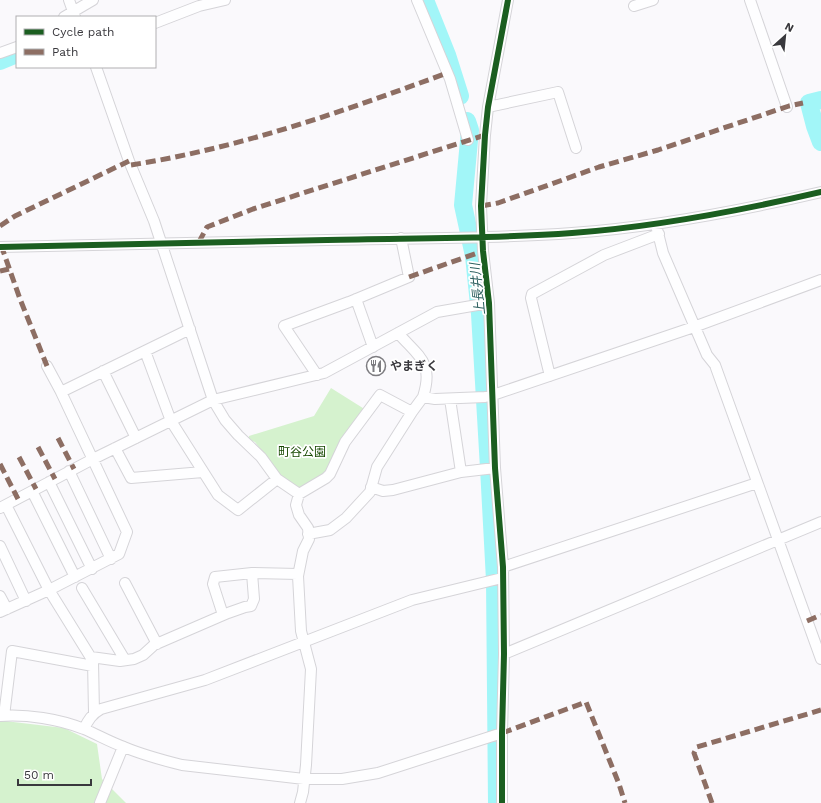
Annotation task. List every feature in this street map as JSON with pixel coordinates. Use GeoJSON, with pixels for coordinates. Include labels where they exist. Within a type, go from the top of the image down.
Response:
{"type":"FeatureCollection","features":[{"type":"Feature","properties":{"kind":"street"},"geometry":{"type":"LineString","coordinates":[[69,0],[71,15],[93,0]]}},
{"type":"Feature","properties":{"kind":"street"},"geometry":{"type":"LineString","coordinates":[[156,23],[199,6],[225,0]]}},
{"type":"Feature","properties":{"kind":"street"},"geometry":{"type":"LineString","coordinates":[[417,0],[450,79],[468,140]]}},
{"type":"Feature","properties":{"kind":"street"},"geometry":{"type":"LineString","coordinates":[[502,803],[504,654],[503,567],[495,468],[489,303],[483,251],[481,206],[488,107],[508,0]]}},
{"type":"Feature","properties":{"kind":"street"},"geometry":{"type":"LineString","coordinates":[[634,6],[653,0]]}},
{"type":"Feature","properties":{"kind":"street"},"geometry":{"type":"LineString","coordinates":[[750,0],[787,107]]}},
{"type":"Feature","properties":{"kind":"street"},"geometry":{"type":"LineString","coordinates":[[0,53],[16,47]]}},
{"type":"Feature","properties":{"kind":"street"},"geometry":{"type":"LineString","coordinates":[[96,68],[129,161],[162,243],[213,400],[225,420],[261,457],[277,479],[299,494]]}},
{"type":"Feature","properties":{"kind":"street"},"geometry":{"type":"LineString","coordinates":[[488,107],[558,92],[576,148]]}},
{"type":"Feature","properties":{"kind":"street"},"geometry":{"type":"LineString","coordinates":[[0,246],[483,237],[658,229],[821,192]]}},
{"type":"Feature","properties":{"kind":"street"},"geometry":{"type":"LineString","coordinates":[[658,229],[663,253],[707,356],[715,366],[821,659]]}},
{"type":"Feature","properties":{"kind":"street"},"geometry":{"type":"LineString","coordinates":[[550,376],[531,298],[532,294],[604,255],[658,229]]}},
{"type":"Feature","properties":{"kind":"street"},"geometry":{"type":"LineString","coordinates":[[317,375],[284,326],[409,277],[401,238]]}},
{"type":"Feature","properties":{"kind":"street"},"geometry":{"type":"LineString","coordinates":[[423,397],[435,400],[485,398],[694,327],[821,280]]}},
{"type":"Feature","properties":{"kind":"street"},"geometry":{"type":"LineString","coordinates":[[356,299],[373,347]]}},
{"type":"Feature","properties":{"kind":"street"},"geometry":{"type":"LineString","coordinates":[[94,713],[92,662],[49,590],[3,506],[93,459],[213,400],[324,373],[437,312],[489,303]]}},
{"type":"Feature","properties":{"kind":"street"},"geometry":{"type":"LineString","coordinates":[[62,392],[190,329]]}},
{"type":"Feature","properties":{"kind":"street"},"geometry":{"type":"LineString","coordinates":[[308,534],[330,530],[346,518],[370,492],[377,467],[423,397],[427,384],[427,370],[421,356],[398,333]]}},
{"type":"Feature","properties":{"kind":"street"},"geometry":{"type":"LineString","coordinates":[[145,351],[171,421],[218,495],[238,510],[277,479]]}},
{"type":"Feature","properties":{"kind":"street"},"geometry":{"type":"LineString","coordinates":[[0,596],[3,611],[92,569],[119,554],[127,532],[62,392],[47,366]]}},
{"type":"Feature","properties":{"kind":"street"},"geometry":{"type":"LineString","coordinates":[[103,371],[136,438]]}},
{"type":"Feature","properties":{"kind":"street"},"geometry":{"type":"LineString","coordinates":[[300,803],[304,779],[311,669],[300,631],[298,574],[303,551],[309,538],[308,528],[299,515],[296,505],[299,494],[330,474],[345,442],[380,394],[412,412]]}},
{"type":"Feature","properties":{"kind":"street"},"geometry":{"type":"LineString","coordinates":[[450,399],[461,472]]}},
{"type":"Feature","properties":{"kind":"street"},"geometry":{"type":"LineString","coordinates":[[115,448],[131,478],[203,472]]}},
{"type":"Feature","properties":{"kind":"street"},"geometry":{"type":"LineString","coordinates":[[371,487],[383,491],[393,490],[461,472],[495,468]]}},
{"type":"Feature","properties":{"kind":"street"},"geometry":{"type":"LineString","coordinates":[[69,472],[111,558]]}},
{"type":"Feature","properties":{"kind":"street"},"geometry":{"type":"LineString","coordinates":[[48,482],[92,569]]}},
{"type":"Feature","properties":{"kind":"street"},"geometry":{"type":"LineString","coordinates":[[503,567],[757,483]]}},
{"type":"Feature","properties":{"kind":"street"},"geometry":{"type":"LineString","coordinates":[[32,491],[75,577]]}},
{"type":"Feature","properties":{"kind":"street"},"geometry":{"type":"LineString","coordinates":[[504,654],[779,541],[821,522]]}},
{"type":"Feature","properties":{"kind":"street"},"geometry":{"type":"LineString","coordinates":[[0,546],[26,600]]}},
{"type":"Feature","properties":{"kind":"street"},"geometry":{"type":"LineString","coordinates":[[223,615],[213,584],[215,577],[252,573],[298,574]]}},
{"type":"Feature","properties":{"kind":"street"},"geometry":{"type":"LineString","coordinates":[[252,573],[254,599],[251,606],[223,615],[157,644],[143,655],[134,659],[92,662],[12,651],[2,716],[48,719],[84,729],[123,747],[163,761],[182,765],[304,779],[342,779],[378,773],[502,733]]}},
{"type":"Feature","properties":{"kind":"street"},"geometry":{"type":"LineString","coordinates":[[84,729],[88,720],[94,713],[101,709],[205,680],[412,600],[502,578]]}},
{"type":"Feature","properties":{"kind":"street"},"geometry":{"type":"LineString","coordinates":[[125,583],[157,644]]}},
{"type":"Feature","properties":{"kind":"street"},"geometry":{"type":"LineString","coordinates":[[82,588],[125,660]]}},
{"type":"Feature","properties":{"kind":"street"},"geometry":{"type":"LineString","coordinates":[[100,803],[123,747]]}},
{"type":"Feature","properties":{"kind":"green space","name":"町谷公園"},"geometry":{"type":"Polygon","coordinates":[[[331,388],[366,410],[325,475],[299,491],[282,478],[255,442],[249,440],[249,436],[314,416],[331,388]]]}},
{"type":"Feature","properties":{"kind":"green space"},"geometry":{"type":"Polygon","coordinates":[[[0,721],[64,728],[97,744],[102,779],[126,803],[0,803],[0,721]]]}},
{"type":"Feature","properties":{"kind":"waterway","name":"上長井川"},"geometry":{"type":"LineString","coordinates":[[425,0],[447,55],[460,96]]}},
{"type":"Feature","properties":{"kind":"waterway"},"geometry":{"type":"LineString","coordinates":[[0,61],[16,54]]}},
{"type":"Feature","properties":{"kind":"waterway"},"geometry":{"type":"LineString","coordinates":[[821,100],[809,103],[821,142]]}},
{"type":"Feature","properties":{"kind":"waterway","name":"上長井川"},"geometry":{"type":"LineString","coordinates":[[467,121],[470,130],[463,205],[474,256],[480,314],[495,580],[497,803]]}},
{"type":"Feature","properties":{"kind":"marked path"},"geometry":{"type":"LineString","coordinates":[[131,165],[212,149],[291,127],[370,101],[447,73]]}},
{"type":"Feature","properties":{"kind":"marked path"},"geometry":{"type":"LineString","coordinates":[[481,206],[498,203],[599,167],[658,150],[789,106],[803,103]]}},
{"type":"Feature","properties":{"kind":"marked path"},"geometry":{"type":"LineString","coordinates":[[199,242],[207,227],[253,209],[485,135]]}},
{"type":"Feature","properties":{"kind":"marked path"},"geometry":{"type":"LineString","coordinates":[[0,226],[15,216],[129,161]]}},
{"type":"Feature","properties":{"kind":"marked path"},"geometry":{"type":"LineString","coordinates":[[1,245],[20,299],[47,366]]}},
{"type":"Feature","properties":{"kind":"marked path"},"geometry":{"type":"LineString","coordinates":[[409,277],[483,251]]}},
{"type":"Feature","properties":{"kind":"marked path"},"geometry":{"type":"LineString","coordinates":[[0,271],[9,269]]}},
{"type":"Feature","properties":{"kind":"marked path"},"geometry":{"type":"LineString","coordinates":[[58,438],[74,469]]}},
{"type":"Feature","properties":{"kind":"marked path"},"geometry":{"type":"LineString","coordinates":[[38,447],[55,479]]}},
{"type":"Feature","properties":{"kind":"marked path"},"geometry":{"type":"LineString","coordinates":[[19,457],[36,489]]}},
{"type":"Feature","properties":{"kind":"marked path"},"geometry":{"type":"LineString","coordinates":[[0,464],[18,499]]}},
{"type":"Feature","properties":{"kind":"marked path"},"geometry":{"type":"LineString","coordinates":[[807,621],[821,615]]}},
{"type":"Feature","properties":{"kind":"marked path"},"geometry":{"type":"LineString","coordinates":[[502,733],[586,702],[619,784],[625,803]]}},
{"type":"Feature","properties":{"kind":"marked path"},"geometry":{"type":"LineString","coordinates":[[712,803],[694,753],[697,747],[821,710]]}},
{"type":"Feature","properties":{"kind":"cycle path"},"geometry":{"type":"LineString","coordinates":[[502,803],[504,654],[503,567],[495,468],[489,303],[483,251],[481,206],[488,107],[508,0]]}},
{"type":"Feature","properties":{"kind":"cycle path"},"geometry":{"type":"LineString","coordinates":[[0,247],[481,237],[572,233],[635,227],[697,217],[759,206],[821,192]]}},
{"type":"Feature","properties":{"kind":"place","name":"やまぎく"},"geometry":{"type":"Point","coordinates":[376,366]}}]}
